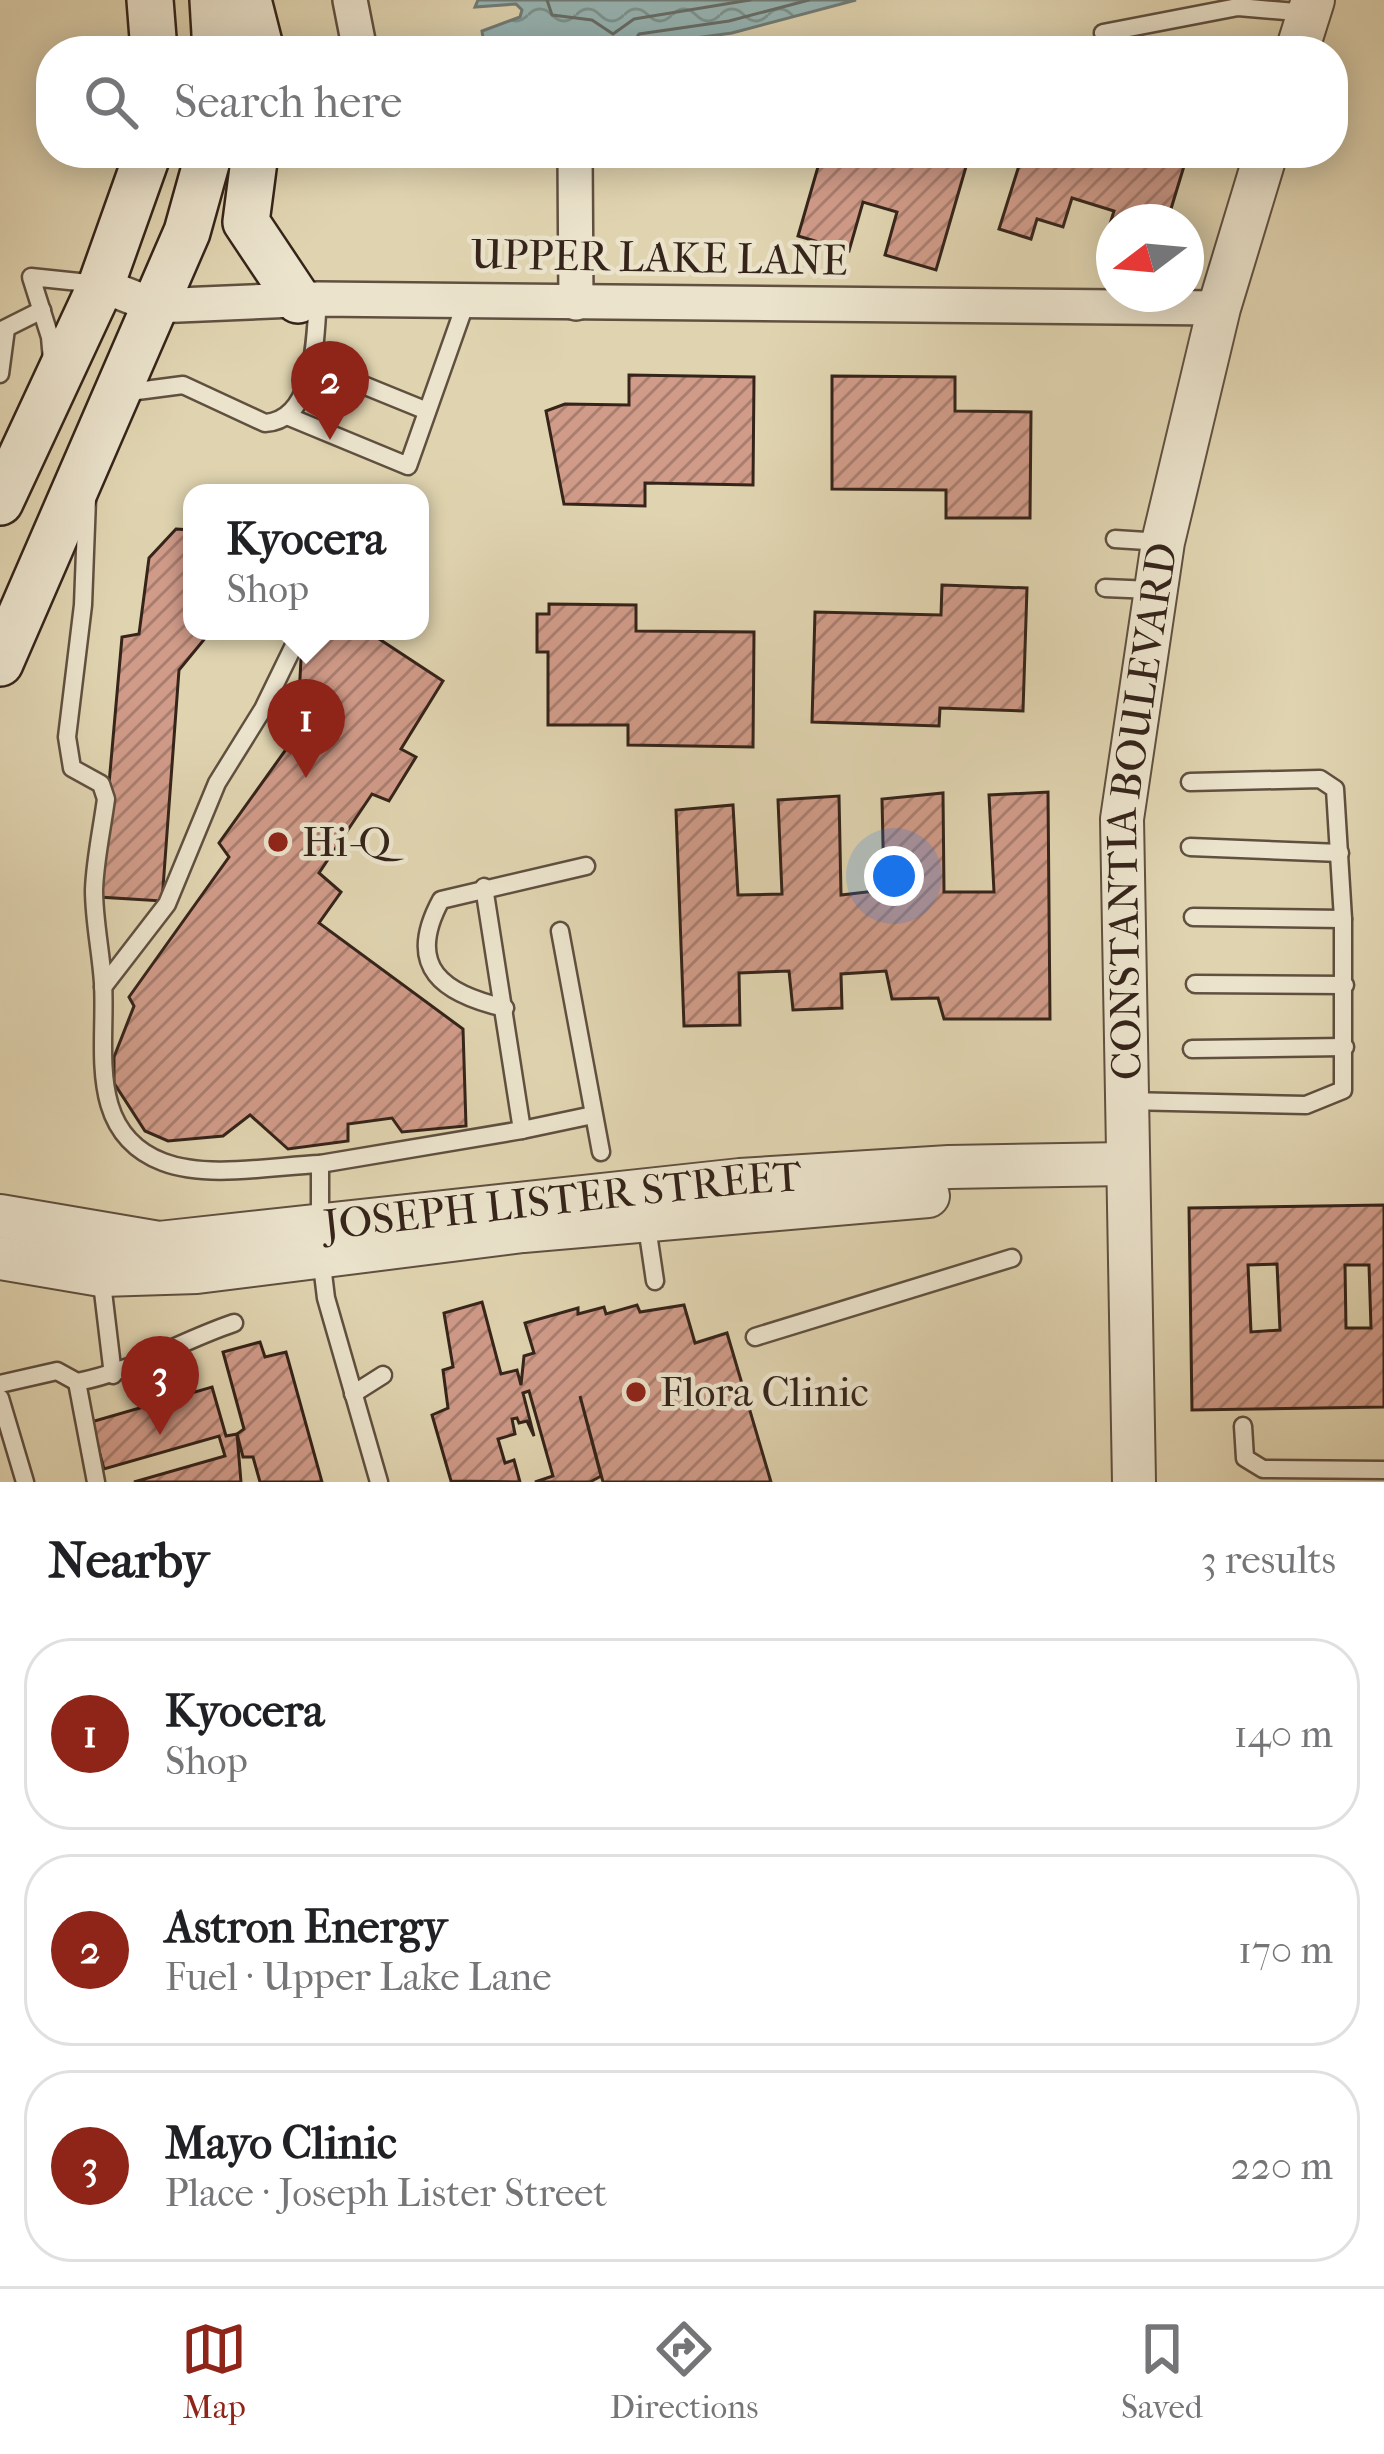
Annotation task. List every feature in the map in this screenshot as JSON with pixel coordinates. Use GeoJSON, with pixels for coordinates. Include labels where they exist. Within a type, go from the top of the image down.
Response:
{"type":"FeatureCollection","features":[{"type":"Feature","properties":{"kind":"main road"},"geometry":{"type":"LineString","coordinates":[[150,0],[153,36]]}},
{"type":"Feature","properties":{"kind":"main road"},"geometry":{"type":"LineString","coordinates":[[213,0],[215,36]]}},
{"type":"Feature","properties":{"kind":"main road"},"geometry":{"type":"LineString","coordinates":[[248,0],[257,36]]}},
{"type":"Feature","properties":{"kind":"main road"},"geometry":{"type":"LineString","coordinates":[[0,502],[52,380],[101,285],[143,168]]}},
{"type":"Feature","properties":{"kind":"main road"},"geometry":{"type":"LineString","coordinates":[[0,663],[187,232],[205,168]]}},
{"type":"Feature","properties":{"kind":"main road"},"geometry":{"type":"LineString","coordinates":[[253,168],[246,222],[308,300]]}},
{"type":"Feature","properties":{"kind":"street"},"geometry":{"type":"LineString","coordinates":[[350,0],[356,36]]}},
{"type":"Feature","properties":{"kind":"street"},"geometry":{"type":"LineString","coordinates":[[575,168],[576,303]]}},
{"type":"Feature","properties":{"kind":"street","name":"CONSTANTIA BOULEVARD"},"geometry":{"type":"LineString","coordinates":[[1134,1482],[1122,819],[1163,542],[1219,308],[1261,168]]}},
{"type":"Feature","properties":{"kind":"street","name":"UPPER LAKE LANE"},"geometry":{"type":"LineString","coordinates":[[101,285],[155,306],[308,300],[1219,308]]}},
{"type":"Feature","properties":{"kind":"street","name":"JOSEPH LISTER STREET"},"geometry":{"type":"LineString","coordinates":[[0,1258],[105,1256],[158,1243],[320,1241],[645,1204],[854,1172],[1126,1177]]}},
{"type":"Feature","properties":{"kind":"street","name":"JOSEPH LISTER STREET"},"geometry":{"type":"LineString","coordinates":[[0,1216],[105,1256]]}},
{"type":"Feature","properties":{"kind":"lane"},"geometry":{"type":"LineString","coordinates":[[1103,33],[1238,7],[1306,21]]}},
{"type":"Feature","properties":{"kind":"lane"},"geometry":{"type":"LineString","coordinates":[[52,380],[42,310],[31,277],[101,285]]}},
{"type":"Feature","properties":{"kind":"lane"},"geometry":{"type":"LineString","coordinates":[[287,416],[314,365],[308,300]]}},
{"type":"Feature","properties":{"kind":"lane"},"geometry":{"type":"LineString","coordinates":[[116,394],[183,385],[266,423],[287,416],[404,467],[411,463],[466,302]]}},
{"type":"Feature","properties":{"kind":"lane"},"geometry":{"type":"LineString","coordinates":[[0,374],[3,330],[42,310]]}},
{"type":"Feature","properties":{"kind":"lane"},"geometry":{"type":"LineString","coordinates":[[314,365],[427,411]]}},
{"type":"Feature","properties":{"kind":"lane"},"geometry":{"type":"LineString","coordinates":[[88,458],[68,754],[75,772],[104,790],[94,891],[104,987],[103,1088],[122,1129],[145,1152],[165,1163],[203,1168],[320,1164],[593,1115]]}},
{"type":"Feature","properties":{"kind":"lane"},"geometry":{"type":"LineString","coordinates":[[1115,539],[1163,542]]}},
{"type":"Feature","properties":{"kind":"lane"},"geometry":{"type":"LineString","coordinates":[[1105,588],[1153,590]]}},
{"type":"Feature","properties":{"kind":"lane"},"geometry":{"type":"LineString","coordinates":[[104,987],[167,904],[217,782],[263,710],[297,640]]}},
{"type":"Feature","properties":{"kind":"lane"},"geometry":{"type":"LineString","coordinates":[[1125,1101],[1306,1105],[1343,1090],[1345,985],[1335,789],[1320,779],[1190,782]]}},
{"type":"Feature","properties":{"kind":"lane"},"geometry":{"type":"LineString","coordinates":[[1190,847],[1340,853]]}},
{"type":"Feature","properties":{"kind":"lane"},"geometry":{"type":"LineString","coordinates":[[505,1008],[448,990],[437,976],[427,943],[441,900],[586,866]]}},
{"type":"Feature","properties":{"kind":"lane"},"geometry":{"type":"LineString","coordinates":[[484,887],[522,1130]]}},
{"type":"Feature","properties":{"kind":"lane"},"geometry":{"type":"LineString","coordinates":[[1193,917],[1343,919]]}},
{"type":"Feature","properties":{"kind":"lane"},"geometry":{"type":"LineString","coordinates":[[560,931],[601,1153]]}},
{"type":"Feature","properties":{"kind":"lane"},"geometry":{"type":"LineString","coordinates":[[1195,984],[1345,985]]}},
{"type":"Feature","properties":{"kind":"lane"},"geometry":{"type":"LineString","coordinates":[[1192,1049],[1345,1047]]}},
{"type":"Feature","properties":{"kind":"lane"},"geometry":{"type":"LineString","coordinates":[[320,1164],[326,1298],[379,1482]]}},
{"type":"Feature","properties":{"kind":"lane"},"geometry":{"type":"LineString","coordinates":[[645,1204],[656,1280]]}},
{"type":"Feature","properties":{"kind":"lane"},"geometry":{"type":"LineString","coordinates":[[105,1256],[113,1375]]}},
{"type":"Feature","properties":{"kind":"lane"},"geometry":{"type":"LineString","coordinates":[[755,1337],[1012,1258]]}},
{"type":"Feature","properties":{"kind":"lane"},"geometry":{"type":"LineString","coordinates":[[0,1384],[57,1371],[77,1382],[113,1375],[179,1341],[234,1323]]}},
{"type":"Feature","properties":{"kind":"lane"},"geometry":{"type":"LineString","coordinates":[[353,1394],[383,1375]]}},
{"type":"Feature","properties":{"kind":"lane"},"geometry":{"type":"LineString","coordinates":[[77,1382],[96,1482]]}},
{"type":"Feature","properties":{"kind":"lane"},"geometry":{"type":"LineString","coordinates":[[0,1398],[25,1482]]}},
{"type":"Feature","properties":{"kind":"lane"},"geometry":{"type":"LineString","coordinates":[[1243,1426],[1245,1458],[1263,1469],[1384,1470]]}},
{"type":"Feature","properties":{"kind":"water"},"geometry":{"type":"Polygon","coordinates":[[[478,0],[856,0],[710,36],[483,36],[482,31],[520,17],[522,10],[516,4],[475,7],[478,0]]]}},
{"type":"Feature","properties":{"kind":"building"},"geometry":{"type":"Polygon","coordinates":[[[818,168],[966,168],[936,270],[885,255],[897,212],[863,202],[849,251],[798,236],[818,168]]]}},
{"type":"Feature","properties":{"kind":"building"},"geometry":{"type":"Polygon","coordinates":[[[1018,168],[1183,168],[1172,204],[1096,205],[1072,198],[1063,227],[1037,219],[1031,239],[999,229],[1018,168]]]}},
{"type":"Feature","properties":{"kind":"building"},"geometry":{"type":"Polygon","coordinates":[[[629,375],[754,377],[753,485],[645,483],[645,506],[564,504],[546,411],[565,404],[629,405],[629,375]]]}},
{"type":"Feature","properties":{"kind":"building"},"geometry":{"type":"Polygon","coordinates":[[[832,376],[955,377],[955,411],[1031,412],[1030,518],[946,518],[946,490],[832,489],[832,376]]]}},
{"type":"Feature","properties":{"kind":"building"},"geometry":{"type":"Polygon","coordinates":[[[176,529],[183,529],[183,640],[204,640],[179,670],[162,901],[99,897],[122,637],[139,634],[149,558],[176,529]]]}},
{"type":"Feature","properties":{"kind":"building"},"geometry":{"type":"Polygon","coordinates":[[[942,585],[1027,588],[1023,711],[940,708],[939,726],[812,722],[815,612],[941,615],[942,585]]]}},
{"type":"Feature","properties":{"kind":"building"},"geometry":{"type":"Polygon","coordinates":[[[549,604],[636,605],[636,631],[754,632],[753,747],[628,745],[628,725],[548,725],[548,652],[537,652],[537,614],[549,614],[549,604]]]}},
{"type":"Feature","properties":{"kind":"building"},"geometry":{"type":"Polygon","coordinates":[[[316,640],[381,640],[443,681],[401,749],[416,757],[389,801],[372,794],[319,873],[341,892],[319,923],[463,1029],[466,1126],[402,1132],[392,1118],[348,1124],[348,1141],[288,1149],[250,1115],[223,1136],[168,1141],[145,1131],[114,1083],[114,1057],[134,1006],[129,997],[229,857],[219,843],[297,734],[301,659],[316,640]]]}},
{"type":"Feature","properties":{"kind":"building"},"geometry":{"type":"Polygon","coordinates":[[[1048,792],[1050,1019],[944,1019],[938,998],[892,999],[886,971],[841,974],[842,1008],[793,1010],[789,971],[739,973],[740,1025],[684,1026],[676,810],[733,805],[738,895],[782,894],[778,800],[839,796],[841,895],[884,890],[882,799],[943,793],[944,892],[994,892],[989,795],[1048,792]]]}},
{"type":"Feature","properties":{"kind":"building"},"geometry":{"type":"Polygon","coordinates":[[[1384,1205],[1384,1407],[1192,1410],[1189,1208],[1384,1205]],[[1277,1264],[1248,1265],[1251,1332],[1280,1330],[1277,1264]],[[1345,1265],[1346,1328],[1371,1328],[1369,1265],[1345,1265]]]}},
{"type":"Feature","properties":{"kind":"building","name":"Flora Clinic"},"geometry":{"type":"Polygon","coordinates":[[[482,1302],[501,1374],[517,1370],[521,1385],[524,1356],[534,1353],[525,1323],[578,1308],[578,1314],[604,1307],[606,1314],[637,1305],[640,1312],[684,1305],[695,1343],[727,1333],[771,1482],[603,1482],[580,1396],[601,1476],[590,1482],[535,1482],[553,1476],[529,1391],[523,1393],[534,1436],[527,1421],[519,1423],[517,1418],[512,1419],[515,1434],[498,1439],[505,1463],[514,1460],[520,1482],[451,1481],[432,1415],[448,1408],[443,1370],[453,1367],[444,1313],[482,1302]]]}},
{"type":"Feature","properties":{"kind":"building"},"geometry":{"type":"Polygon","coordinates":[[[260,1342],[265,1357],[286,1352],[322,1482],[260,1482],[253,1457],[243,1457],[237,1434],[244,1429],[223,1352],[260,1342]]]}},
{"type":"Feature","properties":{"kind":"building"},"geometry":{"type":"Polygon","coordinates":[[[212,1387],[226,1436],[237,1434],[241,1482],[134,1482],[225,1456],[219,1436],[104,1469],[91,1422],[212,1387]]]}},
{"type":"Feature","properties":{"kind":"place","name":"Astron Energy"},"geometry":{"type":"Point","coordinates":[330,440]}},
{"type":"Feature","properties":{"kind":"place","name":"Kyocera"},"geometry":{"type":"Point","coordinates":[306,778]}},
{"type":"Feature","properties":{"kind":"place","name":"Hi-Q"},"geometry":{"type":"Point","coordinates":[278,842]}},
{"type":"Feature","properties":{"kind":"place","name":"Flora Clinic"},"geometry":{"type":"Point","coordinates":[636,1392]}},
{"type":"Feature","properties":{"kind":"place","name":"Mayo Clinic"},"geometry":{"type":"Point","coordinates":[160,1435]}}]}
